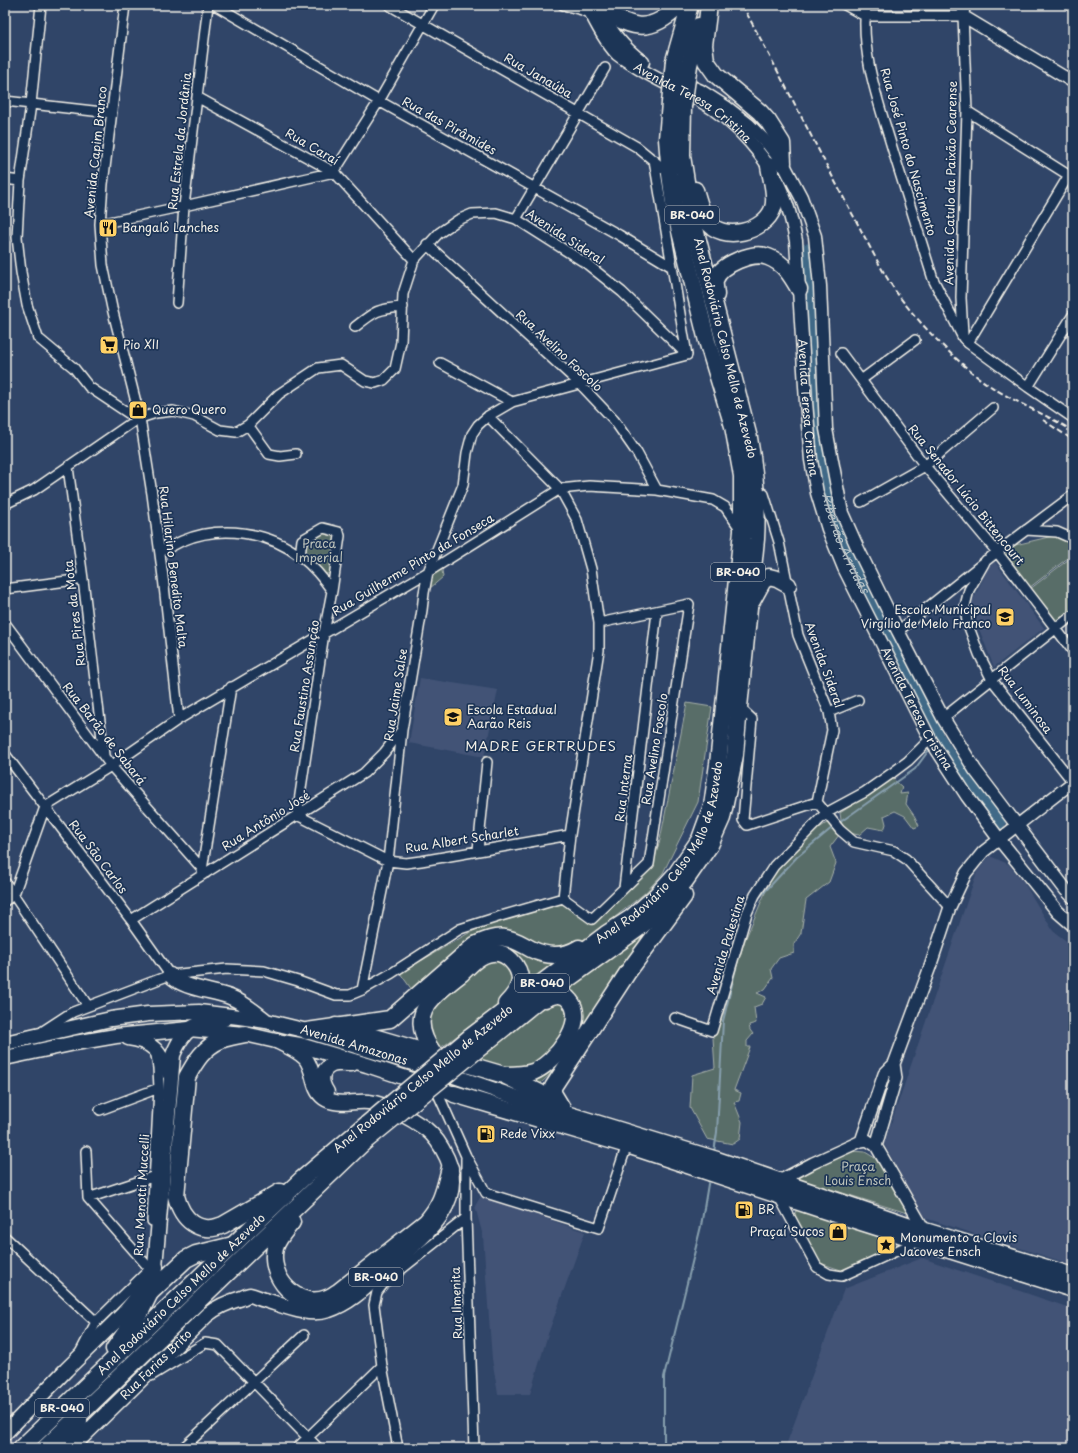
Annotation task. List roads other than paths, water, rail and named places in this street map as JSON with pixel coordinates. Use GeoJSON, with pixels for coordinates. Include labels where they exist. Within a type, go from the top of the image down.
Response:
{"type":"FeatureCollection","features":[{"type":"Feature","properties":{"kind":"highway"},"geometry":{"type":"LineString","coordinates":[[593,8],[632,25],[648,26],[662,20],[680,5]]}},
{"type":"Feature","properties":{"kind":"highway","name":"Anel Rodoviário Celso Mello de Azevedo"},"geometry":{"type":"LineString","coordinates":[[26,1443],[302,1179],[359,1138],[476,1038],[606,934],[631,918],[654,898],[676,874],[700,839],[712,806],[718,764],[742,531],[742,476],[733,426],[707,341],[675,211],[670,174],[667,139],[676,104],[690,5]]}},
{"type":"Feature","properties":{"kind":"highway","name":"Anel Rodoviário Celso Mello de Azevedo"},"geometry":{"type":"LineString","coordinates":[[682,63],[704,5]]}},
{"type":"Feature","properties":{"kind":"highway"},"geometry":{"type":"LineString","coordinates":[[682,156],[706,221],[715,229],[738,233],[752,229],[768,218],[773,208],[776,164],[782,143],[768,121],[760,112],[716,75],[706,61],[704,45],[709,5]]}},
{"type":"Feature","properties":{"kind":"highway","name":"Anel Rodoviário Celso Mello de Azevedo"},"geometry":{"type":"LineString","coordinates":[[476,1038],[536,1002],[639,928],[685,881],[710,845],[722,818],[735,755],[758,514],[755,473],[749,438],[691,213],[676,104]]}},
{"type":"Feature","properties":{"kind":"highway"},"geometry":{"type":"LineString","coordinates":[[719,323],[715,284],[724,268],[731,263],[752,256],[767,256],[777,261],[786,269],[799,289]]}},
{"type":"Feature","properties":{"kind":"highway"},"geometry":{"type":"LineString","coordinates":[[749,608],[760,587],[769,577],[777,578],[788,585]]}},
{"type":"Feature","properties":{"kind":"highway"},"geometry":{"type":"LineString","coordinates":[[566,1114],[553,1093],[553,1087],[628,972],[690,888],[710,845]]}},
{"type":"Feature","properties":{"kind":"highway"},"geometry":{"type":"LineString","coordinates":[[307,1031],[390,1019],[475,945],[486,940],[497,937],[505,938],[517,941],[538,952],[552,956],[574,951],[606,934]]}},
{"type":"Feature","properties":{"kind":"highway"},"geometry":{"type":"LineString","coordinates":[[434,1054],[427,1045],[420,1024],[424,1009],[434,995],[482,956],[493,953],[502,954],[509,958],[516,966],[520,982],[512,998],[476,1038]]}},
{"type":"Feature","properties":{"kind":"highway"},"geometry":{"type":"LineString","coordinates":[[504,1075],[532,1073],[540,1069],[555,1057],[571,1033],[576,1015],[574,1005],[568,998],[562,995],[556,995],[536,1002]]}},
{"type":"Feature","properties":{"kind":"highway"},"geometry":{"type":"LineString","coordinates":[[336,1026],[504,1075],[540,1093],[566,1114]]}},
{"type":"Feature","properties":{"kind":"highway"},"geometry":{"type":"LineString","coordinates":[[245,1034],[220,1040],[204,1052],[195,1062],[187,1077],[176,1196],[179,1208],[190,1222],[198,1226],[215,1228],[223,1225],[302,1179]]}},
{"type":"Feature","properties":{"kind":"highway","name":"Avenida Amazonas"},"geometry":{"type":"LineString","coordinates":[[454,1094],[627,1145],[697,1161]]}},
{"type":"Feature","properties":{"kind":"highway","name":"Avenida Amazonas"},"geometry":{"type":"LineString","coordinates":[[566,1114],[697,1161],[921,1236]]}},
{"type":"Feature","properties":{"kind":"highway","name":"Anel Rodoviário Celso Mello de Azevedo"},"geometry":{"type":"LineString","coordinates":[[46,1447],[321,1184],[359,1138]]}},
{"type":"Feature","properties":{"kind":"highway"},"geometry":{"type":"LineString","coordinates":[[321,1184],[279,1240],[275,1248],[274,1266],[280,1280],[286,1288],[294,1294],[310,1300],[327,1298],[338,1292],[426,1222],[438,1207],[444,1192],[450,1168]]}},
{"type":"Feature","properties":{"kind":"highway"},"geometry":{"type":"LineString","coordinates":[[921,1236],[1073,1276]]}},
{"type":"Feature","properties":{"kind":"highway"},"geometry":{"type":"LineString","coordinates":[[921,1236],[1073,1289]]}},
{"type":"Feature","properties":{"kind":"highway"},"geometry":{"type":"LineString","coordinates":[[93,1379],[142,1309],[150,1293],[186,1259],[196,1254],[233,1245]]}},
{"type":"Feature","properties":{"kind":"highway"},"geometry":{"type":"LineString","coordinates":[[150,1293],[152,1268]]}},
{"type":"Feature","properties":{"kind":"highway"},"geometry":{"type":"LineString","coordinates":[[66,1448],[82,1412]]}},
{"type":"Feature","properties":{"kind":"main road","name":"Avenida Teresa Cristina"},"geometry":{"type":"LineString","coordinates":[[593,8],[612,33],[632,54],[650,67],[701,91],[726,107],[768,144],[776,164],[791,216],[796,241],[806,402],[812,460],[827,489],[842,513],[898,631],[943,718],[975,770],[1066,890],[1073,897]]}},
{"type":"Feature","properties":{"kind":"main road","name":"Avenida Teresa Cristina"},"geometry":{"type":"LineString","coordinates":[[776,164],[801,197],[815,236],[820,286],[826,429],[828,529],[844,568],[930,739],[967,796],[999,839],[1058,912],[1073,925]]}},
{"type":"Feature","properties":{"kind":"main road"},"geometry":{"type":"LineString","coordinates":[[170,975],[178,982],[186,986],[218,993],[232,998],[266,1021]]}},
{"type":"Feature","properties":{"kind":"main road","name":"Avenida Amazonas"},"geometry":{"type":"LineString","coordinates":[[5,1043],[111,1019],[148,1014],[199,1012],[239,1017],[266,1021],[307,1031],[432,1069],[566,1114]]}},
{"type":"Feature","properties":{"kind":"main road"},"geometry":{"type":"LineString","coordinates":[[9,1430],[134,1301],[152,1268],[173,1055],[178,1042],[189,1029],[209,1021],[239,1017]]}},
{"type":"Feature","properties":{"kind":"main road","name":"Avenida Amazonas"},"geometry":{"type":"LineString","coordinates":[[5,1058],[116,1036],[189,1029],[245,1034],[300,1045],[367,1065],[454,1094]]}},
{"type":"Feature","properties":{"kind":"main road"},"geometry":{"type":"LineString","coordinates":[[36,1051],[37,1036]]}},
{"type":"Feature","properties":{"kind":"main road"},"geometry":{"type":"LineString","coordinates":[[116,1036],[137,1039],[154,1047],[163,1058],[170,1075]]}},
{"type":"Feature","properties":{"kind":"main road","name":"BR-040"},"geometry":{"type":"LineString","coordinates":[[276,1041],[295,1050],[304,1058],[308,1063],[320,1095],[329,1101],[339,1103],[369,1102],[393,1110],[410,1119],[432,1134],[442,1149],[450,1168]]}},
{"type":"Feature","properties":{"kind":"main road"},"geometry":{"type":"LineString","coordinates":[[339,1103],[328,1094],[323,1087],[321,1080],[322,1074],[332,1065],[367,1065]]}},
{"type":"Feature","properties":{"kind":"main road","name":"Rua Farias Brito"},"geometry":{"type":"LineString","coordinates":[[71,1448],[217,1307],[250,1295],[295,1310],[314,1312],[330,1310],[349,1301],[426,1234],[438,1221],[443,1214],[450,1196],[452,1182],[450,1168]]}},
{"type":"Feature","properties":{"kind":"street"},"geometry":{"type":"LineString","coordinates":[[41,5],[31,104],[20,181],[17,236],[27,305],[38,338],[74,368],[88,387],[138,419]]}},
{"type":"Feature","properties":{"kind":"street","name":"Avenida Capim Branco"},"geometry":{"type":"LineString","coordinates":[[125,5],[103,184],[100,224],[103,264],[138,419]]}},
{"type":"Feature","properties":{"kind":"street","name":"Rua Estrela da Jordânia"},"geometry":{"type":"LineString","coordinates":[[177,303],[184,206],[208,5]]}},
{"type":"Feature","properties":{"kind":"street","name":"Rua das Pirâmides"},"geometry":{"type":"LineString","coordinates":[[215,5],[379,101],[619,235],[672,267]]}},
{"type":"Feature","properties":{"kind":"street","name":"Rua Janaúba"},"geometry":{"type":"LineString","coordinates":[[389,5],[636,147],[670,174]]}},
{"type":"Feature","properties":{"kind":"street"},"geometry":{"type":"LineString","coordinates":[[100,224],[334,172],[379,101],[434,5]]}},
{"type":"Feature","properties":{"kind":"street"},"geometry":{"type":"LineString","coordinates":[[845,5],[865,16],[964,10],[1073,82]]}},
{"type":"Feature","properties":{"kind":"street","name":"Rua José Pinto do Nascimento"},"geometry":{"type":"LineString","coordinates":[[866,5],[866,51],[878,102],[933,279],[966,341]]}},
{"type":"Feature","properties":{"kind":"street"},"geometry":{"type":"LineString","coordinates":[[566,6],[582,10],[593,8]]}},
{"type":"Feature","properties":{"kind":"street","name":"Avenida Catulo da Paixão Cearense"},"geometry":{"type":"LineString","coordinates":[[964,10],[967,111],[961,298],[966,341]]}},
{"type":"Feature","properties":{"kind":"street"},"geometry":{"type":"LineString","coordinates":[[516,218],[605,68]]}},
{"type":"Feature","properties":{"kind":"street","name":"Rua Caraí"},"geometry":{"type":"LineString","coordinates":[[197,97],[334,172],[414,260]]}},
{"type":"Feature","properties":{"kind":"street"},"geometry":{"type":"LineString","coordinates":[[5,101],[112,113]]}},
{"type":"Feature","properties":{"kind":"street"},"geometry":{"type":"LineString","coordinates":[[967,111],[1071,176],[966,341],[1073,418]]}},
{"type":"Feature","properties":{"kind":"street"},"geometry":{"type":"LineString","coordinates":[[654,160],[687,356]]}},
{"type":"Feature","properties":{"kind":"street"},"geometry":{"type":"LineString","coordinates":[[5,179],[20,181]]}},
{"type":"Feature","properties":{"kind":"street","name":"Avenida Sideral"},"geometry":{"type":"LineString","coordinates":[[5,504],[34,490],[138,419],[156,413],[174,411],[194,416],[220,430],[236,432],[248,425],[279,394],[318,368],[341,365],[364,381],[375,383],[384,380],[395,369],[401,342],[404,294],[414,260],[427,244],[439,233],[458,220],[472,214],[496,213],[516,218],[587,264],[622,292],[687,356]]}},
{"type":"Feature","properties":{"kind":"street","name":"Rua Avelino Foscolo"},"geometry":{"type":"LineString","coordinates":[[427,244],[580,384],[614,420],[637,453],[658,490]]}},
{"type":"Feature","properties":{"kind":"street"},"geometry":{"type":"LineString","coordinates":[[355,327],[375,311],[403,307]]}},
{"type":"Feature","properties":{"kind":"street"},"geometry":{"type":"LineString","coordinates":[[1028,387],[1073,314]]}},
{"type":"Feature","properties":{"kind":"street"},"geometry":{"type":"LineString","coordinates":[[861,380],[915,340]]}},
{"type":"Feature","properties":{"kind":"street","name":"Rua Senador Lúcio Bittencourt"},"geometry":{"type":"LineString","coordinates":[[841,353],[925,466],[997,552],[1073,652]]}},
{"type":"Feature","properties":{"kind":"street","name":"Rua Jaime Salse"},"geometry":{"type":"LineString","coordinates":[[362,990],[388,861],[402,730],[428,572],[463,485],[466,453],[472,434],[478,425],[488,416],[512,402],[687,356]]}},
{"type":"Feature","properties":{"kind":"street"},"geometry":{"type":"LineString","coordinates":[[440,363],[512,402]]}},
{"type":"Feature","properties":{"kind":"street"},"geometry":{"type":"LineString","coordinates":[[861,502],[925,466],[993,408]]}},
{"type":"Feature","properties":{"kind":"street"},"geometry":{"type":"LineString","coordinates":[[488,416],[560,489],[577,520],[589,562],[598,623],[599,650],[570,835],[563,898]]}},
{"type":"Feature","properties":{"kind":"street","name":"Rua Hilarino Benedito Malta"},"geometry":{"type":"LineString","coordinates":[[138,419],[160,552],[179,719]]}},
{"type":"Feature","properties":{"kind":"street"},"geometry":{"type":"LineString","coordinates":[[248,425],[269,454],[280,456],[296,454]]}},
{"type":"Feature","properties":{"kind":"street","name":"Rua Pires da Mota"},"geometry":{"type":"LineString","coordinates":[[68,467],[84,580],[104,756]]}},
{"type":"Feature","properties":{"kind":"street","name":"Rua Guilherme Pinto da Fonseca"},"geometry":{"type":"LineString","coordinates":[[45,807],[111,766],[179,719],[428,572],[560,489],[589,486],[658,490],[713,500],[725,507],[742,531]]}},
{"type":"Feature","properties":{"kind":"street","name":"Avenida Sideral"},"geometry":{"type":"LineString","coordinates":[[756,489],[764,494],[778,542],[798,635],[829,712],[832,730],[817,802]]}},
{"type":"Feature","properties":{"kind":"street"},"geometry":{"type":"LineString","coordinates":[[898,631],[986,560],[1073,495]]}},
{"type":"Feature","properties":{"kind":"street","name":"Rua Faustino Assunção"},"geometry":{"type":"LineString","coordinates":[[297,814],[324,633],[332,591],[340,536],[339,532],[323,528],[301,541],[300,556]]}},
{"type":"Feature","properties":{"kind":"street"},"geometry":{"type":"LineString","coordinates":[[1026,530],[1057,532],[1073,539]]}},
{"type":"Feature","properties":{"kind":"street"},"geometry":{"type":"LineString","coordinates":[[160,552],[188,539],[206,534],[231,532],[255,535],[279,543],[300,556],[318,572],[332,591]]}},
{"type":"Feature","properties":{"kind":"street","name":"Rua Luminosa"},"geometry":{"type":"LineString","coordinates":[[986,560],[969,590],[965,606],[967,622],[979,654],[992,680],[1073,782]]}},
{"type":"Feature","properties":{"kind":"street"},"geometry":{"type":"LineString","coordinates":[[5,589],[84,580]]}},
{"type":"Feature","properties":{"kind":"street","name":"Rua Avelino Foscolo"},"geometry":{"type":"LineString","coordinates":[[624,888],[649,864],[689,604],[657,612]]}},
{"type":"Feature","properties":{"kind":"street"},"geometry":{"type":"LineString","coordinates":[[598,623],[657,612]]}},
{"type":"Feature","properties":{"kind":"street","name":"Rua Interna"},"geometry":{"type":"LineString","coordinates":[[624,888],[657,612]]}},
{"type":"Feature","properties":{"kind":"street"},"geometry":{"type":"LineString","coordinates":[[943,718],[1073,614]]}},
{"type":"Feature","properties":{"kind":"street","name":"Rua Barão de Sabará"},"geometry":{"type":"LineString","coordinates":[[5,623],[111,766],[204,871]]}},
{"type":"Feature","properties":{"kind":"street"},"geometry":{"type":"LineString","coordinates":[[204,871],[231,687]]}},
{"type":"Feature","properties":{"kind":"street"},"geometry":{"type":"LineString","coordinates":[[829,712],[858,700]]}},
{"type":"Feature","properties":{"kind":"street"},"geometry":{"type":"LineString","coordinates":[[739,707],[752,719],[743,820],[747,825],[817,802],[840,830],[854,842],[894,851],[906,859],[950,907]]}},
{"type":"Feature","properties":{"kind":"street","name":"Rua Antônio José"},"geometry":{"type":"LineString","coordinates":[[131,920],[204,871],[364,773],[384,753],[402,730]]}},
{"type":"Feature","properties":{"kind":"street","name":"Avenida Palestina"},"geometry":{"type":"LineString","coordinates":[[675,1018],[712,1031],[747,913],[754,895],[774,866],[826,813],[865,792],[892,773],[908,761],[930,739]]}},
{"type":"Feature","properties":{"kind":"street","name":"Rua São Carlos"},"geometry":{"type":"LineString","coordinates":[[5,754],[131,920],[170,975]]}},
{"type":"Feature","properties":{"kind":"street"},"geometry":{"type":"LineString","coordinates":[[478,850],[487,762]]}},
{"type":"Feature","properties":{"kind":"street"},"geometry":{"type":"LineString","coordinates":[[861,1141],[884,1074],[894,1064],[930,967],[950,907],[966,873],[983,852],[1073,782]]}},
{"type":"Feature","properties":{"kind":"street"},"geometry":{"type":"LineString","coordinates":[[5,900],[14,894],[45,807]]}},
{"type":"Feature","properties":{"kind":"street","name":"Rua Albert Scharlet"},"geometry":{"type":"LineString","coordinates":[[297,814],[388,861],[406,863],[570,835]]}},
{"type":"Feature","properties":{"kind":"street"},"geometry":{"type":"LineString","coordinates":[[5,882],[88,1006]]}},
{"type":"Feature","properties":{"kind":"street"},"geometry":{"type":"LineString","coordinates":[[563,898],[592,919],[624,888]]}},
{"type":"Feature","properties":{"kind":"street"},"geometry":{"type":"LineString","coordinates":[[37,1036],[66,1016],[88,1006],[170,975],[227,969],[264,971],[298,981],[336,995],[350,995],[392,973],[460,929],[563,898]]}},
{"type":"Feature","properties":{"kind":"street","name":"Rua Menotti Muccelli"},"geometry":{"type":"LineString","coordinates":[[73,1363],[96,1322],[152,1268],[154,1176],[159,1088],[158,1068],[154,1047]]}},
{"type":"Feature","properties":{"kind":"street"},"geometry":{"type":"LineString","coordinates":[[876,1146],[896,1078],[894,1064]]}},
{"type":"Feature","properties":{"kind":"street"},"geometry":{"type":"LineString","coordinates":[[435,1087],[466,1156],[486,1193],[599,1228],[627,1145]]}},
{"type":"Feature","properties":{"kind":"street"},"geometry":{"type":"LineString","coordinates":[[100,1110],[159,1088]]}},
{"type":"Feature","properties":{"kind":"street"},"geometry":{"type":"LineString","coordinates":[[444,1109],[445,1100],[448,1096],[454,1094]]}},
{"type":"Feature","properties":{"kind":"street"},"geometry":{"type":"LineString","coordinates":[[868,1140],[876,1146],[921,1236],[842,1276],[829,1274],[817,1267],[778,1188],[813,1163],[861,1141],[868,1140]]}},
{"type":"Feature","properties":{"kind":"street"},"geometry":{"type":"LineString","coordinates":[[86,1151],[88,1198],[152,1268]]}},
{"type":"Feature","properties":{"kind":"street","name":"Rua Ilmenita"},"geometry":{"type":"LineString","coordinates":[[466,1156],[466,1218],[474,1448]]}},
{"type":"Feature","properties":{"kind":"street"},"geometry":{"type":"LineString","coordinates":[[88,1198],[154,1176]]}},
{"type":"Feature","properties":{"kind":"street"},"geometry":{"type":"LineString","coordinates":[[398,1448],[382,1366],[374,1305],[377,1292],[384,1283],[466,1218]]}},
{"type":"Feature","properties":{"kind":"street"},"geometry":{"type":"LineString","coordinates":[[5,1236],[96,1322]]}},
{"type":"Feature","properties":{"kind":"street"},"geometry":{"type":"LineString","coordinates":[[184,1448],[304,1335]]}},
{"type":"Feature","properties":{"kind":"street"},"geometry":{"type":"LineString","coordinates":[[133,1388],[205,1343],[218,1345],[318,1448]]}},
{"type":"Feature","properties":{"kind":"street"},"geometry":{"type":"LineString","coordinates":[[297,1448],[382,1366]]}},
{"type":"Feature","properties":{"kind":"waterway","name":"Ribeirão Arrudas"},"geometry":{"type":"LineString","coordinates":[[807,250],[812,319],[816,432],[829,504],[841,541],[910,676],[938,738],[951,759],[999,823]]}},
{"type":"Feature","properties":{"kind":"waterway"},"geometry":{"type":"LineString","coordinates":[[839,823],[915,769],[929,750]]}},
{"type":"Feature","properties":{"kind":"waterway"},"geometry":{"type":"LineString","coordinates":[[758,899],[797,857],[833,827]]}},
{"type":"Feature","properties":{"kind":"waterway"},"geometry":{"type":"LineString","coordinates":[[714,1152],[717,1132],[723,1021],[741,948]]}},
{"type":"Feature","properties":{"kind":"waterway"},"geometry":{"type":"LineString","coordinates":[[664,1448],[664,1377],[701,1226],[709,1178]]}},
{"type":"Feature","properties":{"kind":"railway"},"geometry":{"type":"LineString","coordinates":[[742,5],[873,253],[901,299],[917,319],[974,374],[1010,398],[1073,431]]}},
{"type":"Feature","properties":{"kind":"railway"},"geometry":{"type":"LineString","coordinates":[[1043,420],[1073,440]]}},
{"type":"Feature","properties":{"kind":"place","name":"Bangalô Lanches"},"geometry":{"type":"Point","coordinates":[108,228]}},
{"type":"Feature","properties":{"kind":"place","name":"Pio XII"},"geometry":{"type":"Point","coordinates":[109,345]}},
{"type":"Feature","properties":{"kind":"place","name":"Quero Quero"},"geometry":{"type":"Point","coordinates":[138,410]}},
{"type":"Feature","properties":{"kind":"place","name":"Escola Municipal Virgílio de Melo Franco"},"geometry":{"type":"Point","coordinates":[1005,617]}},
{"type":"Feature","properties":{"kind":"place","name":"Escola Estadual Aarão Reis"},"geometry":{"type":"Point","coordinates":[453,717]}},
{"type":"Feature","properties":{"kind":"place","name":"Rede Vixx"},"geometry":{"type":"Point","coordinates":[486,1134]}},
{"type":"Feature","properties":{"kind":"place","name":"BR"},"geometry":{"type":"Point","coordinates":[744,1210]}},
{"type":"Feature","properties":{"kind":"place","name":"Praçaí Sucos"},"geometry":{"type":"Point","coordinates":[838,1232]}},
{"type":"Feature","properties":{"kind":"place","name":"Monumento a Clovis Jacoves Ensch"},"geometry":{"type":"Point","coordinates":[886,1245]}},
{"type":"Feature","properties":{"kind":"district","name":"MADRE GERTRUDES"},"geometry":{"type":"Point","coordinates":[541,746]}},
{"type":"Feature","properties":{"kind":"park label","name":"Praca Imperial"},"geometry":{"type":"Point","coordinates":[319,551]}},
{"type":"Feature","properties":{"kind":"park label","name":"Praça Louis Ensch"},"geometry":{"type":"Point","coordinates":[858,1174]}}]}
